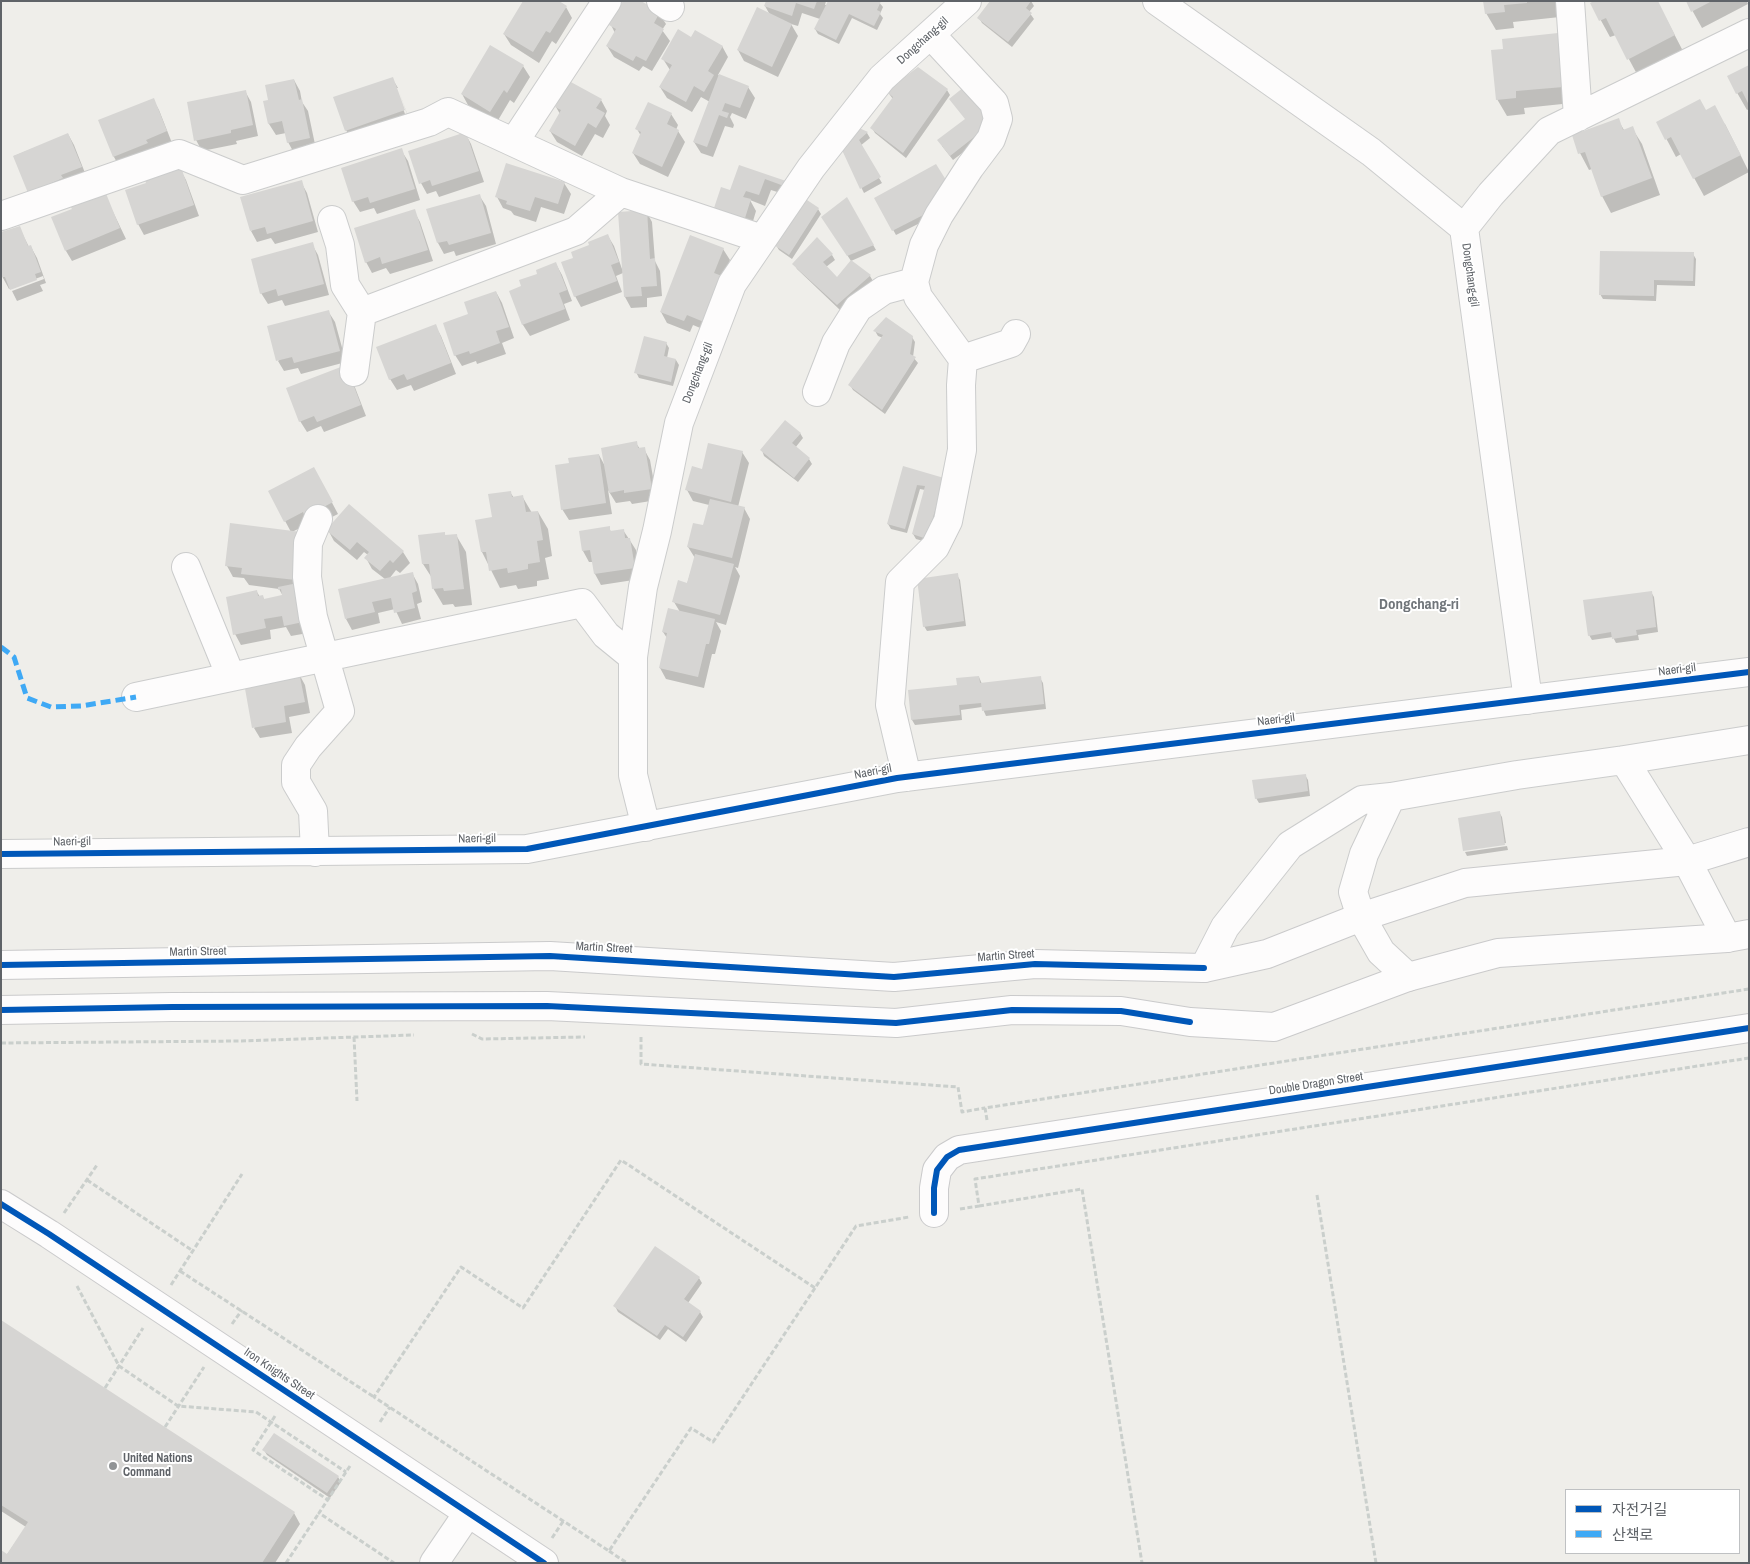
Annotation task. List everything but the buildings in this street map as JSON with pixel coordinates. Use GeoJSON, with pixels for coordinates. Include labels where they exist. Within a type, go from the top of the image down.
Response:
{"type":"FeatureCollection","features":[{"type":"Feature","properties":{"kind":"street"},"geometry":{"type":"LineString","coordinates":[[514,142],[607,1]]}},
{"type":"Feature","properties":{"kind":"street","name":"Dongchang-gil"},"geometry":{"type":"LineString","coordinates":[[646,827],[633,775],[633,657],[643,587],[657,531],[679,423],[732,284],[811,168],[882,78],[967,1]]}},
{"type":"Feature","properties":{"kind":"street","name":"Dongchang-gil"},"geometry":{"type":"LineString","coordinates":[[1157,1],[1371,152],[1464,228],[1528,700]]}},
{"type":"Feature","properties":{"kind":"street"},"geometry":{"type":"LineString","coordinates":[[1570,1],[1578,117]]}},
{"type":"Feature","properties":{"kind":"street"},"geometry":{"type":"LineString","coordinates":[[1464,228],[1491,194],[1549,131],[1749,33]]}},
{"type":"Feature","properties":{"kind":"street"},"geometry":{"type":"LineString","coordinates":[[907,777],[890,704],[900,582],[935,547],[948,521],[962,450],[960,385],[963,359],[918,296],[914,282],[924,245],[970,167],[991,139],[998,119],[994,103],[931,35]]}},
{"type":"Feature","properties":{"kind":"street"},"geometry":{"type":"LineString","coordinates":[[1,216],[179,154],[243,180],[429,122],[448,112],[621,192],[762,239]]}},
{"type":"Feature","properties":{"kind":"street"},"geometry":{"type":"LineString","coordinates":[[362,312],[576,231],[621,192]]}},
{"type":"Feature","properties":{"kind":"street"},"geometry":{"type":"LineString","coordinates":[[332,220],[340,245],[345,285],[362,312],[354,372]]}},
{"type":"Feature","properties":{"kind":"street"},"geometry":{"type":"LineString","coordinates":[[817,392],[836,343],[858,308],[884,290],[914,282]]}},
{"type":"Feature","properties":{"kind":"street"},"geometry":{"type":"LineString","coordinates":[[963,359],[1011,343],[1016,334]]}},
{"type":"Feature","properties":{"kind":"street"},"geometry":{"type":"LineString","coordinates":[[315,852],[313,812],[296,782],[296,765],[308,747],[340,710],[313,617],[307,577],[308,543],[318,519]]}},
{"type":"Feature","properties":{"kind":"street"},"geometry":{"type":"LineString","coordinates":[[186,567],[231,677]]}},
{"type":"Feature","properties":{"kind":"street"},"geometry":{"type":"LineString","coordinates":[[136,698],[582,602],[606,635],[633,657]]}},
{"type":"Feature","properties":{"kind":"street","name":"Naeri-gil"},"geometry":{"type":"LineString","coordinates":[[1,854],[527,849],[907,777],[1749,672]]}},
{"type":"Feature","properties":{"kind":"street"},"geometry":{"type":"LineString","coordinates":[[1204,968],[1225,927],[1290,845],[1362,800],[1518,775],[1617,762],[1749,740]]}},
{"type":"Feature","properties":{"kind":"street"},"geometry":{"type":"LineString","coordinates":[[1,1010],[172,1007],[547,1006],[896,1023],[1012,1010],[1120,1011],[1190,1022],[1274,1027],[1408,977],[1498,953],[1738,936],[1688,861],[1617,762]]}},
{"type":"Feature","properties":{"kind":"street"},"geometry":{"type":"LineString","coordinates":[[1392,796],[1364,854],[1354,892],[1362,917],[1381,952],[1408,977]]}},
{"type":"Feature","properties":{"kind":"street","name":"Martin Street"},"geometry":{"type":"LineString","coordinates":[[1,965],[550,956],[894,977],[1035,964],[1204,968],[1267,954],[1362,917],[1465,883],[1688,861],[1749,842]]}},
{"type":"Feature","properties":{"kind":"street","name":"Double Dragon Street"},"geometry":{"type":"LineString","coordinates":[[934,1213],[934,1188],[937,1170],[947,1157],[960,1150],[1749,1028]]}},
{"type":"Feature","properties":{"kind":"street","name":"Iron Knights Street"},"geometry":{"type":"LineString","coordinates":[[1,1204],[50,1234],[544,1563]]}},
{"type":"Feature","properties":{"kind":"street"},"geometry":{"type":"LineString","coordinates":[[434,1563],[468,1512]]}},
{"type":"Feature","properties":{"kind":"path"},"geometry":{"type":"LineString","coordinates":[[641,1035],[641,1064],[958,1087],[962,1112],[1749,989]]}},
{"type":"Feature","properties":{"kind":"path"},"geometry":{"type":"LineString","coordinates":[[470,1034],[482,1040],[592,1036]]}},
{"type":"Feature","properties":{"kind":"path"},"geometry":{"type":"LineString","coordinates":[[1,1043],[240,1041],[422,1035]]}},
{"type":"Feature","properties":{"kind":"path"},"geometry":{"type":"LineString","coordinates":[[354,1037],[357,1101]]}},
{"type":"Feature","properties":{"kind":"path"},"geometry":{"type":"LineString","coordinates":[[979,1206],[975,1179],[1749,1058]]}},
{"type":"Feature","properties":{"kind":"path"},"geometry":{"type":"LineString","coordinates":[[985,1108],[995,1176]]}},
{"type":"Feature","properties":{"kind":"path"},"geometry":{"type":"LineString","coordinates":[[374,1397],[461,1267],[523,1308],[621,1160],[815,1288]]}},
{"type":"Feature","properties":{"kind":"path"},"geometry":{"type":"LineString","coordinates":[[50,1234],[97,1165]]}},
{"type":"Feature","properties":{"kind":"path"},"geometry":{"type":"LineString","coordinates":[[105,1388],[242,1174]]}},
{"type":"Feature","properties":{"kind":"path"},"geometry":{"type":"LineString","coordinates":[[87,1180],[193,1251]]}},
{"type":"Feature","properties":{"kind":"path"},"geometry":{"type":"LineString","coordinates":[[609,1551],[691,1428],[712,1442],[856,1226],[1082,1189],[1142,1563]]}},
{"type":"Feature","properties":{"kind":"path"},"geometry":{"type":"LineString","coordinates":[[1317,1195],[1376,1563]]}},
{"type":"Feature","properties":{"kind":"path"},"geometry":{"type":"LineString","coordinates":[[180,1271],[627,1563]]}},
{"type":"Feature","properties":{"kind":"path"},"geometry":{"type":"LineString","coordinates":[[73,1278],[119,1366],[178,1406],[256,1412],[346,1472]]}},
{"type":"Feature","properties":{"kind":"path"},"geometry":{"type":"LineString","coordinates":[[289,1394],[252,1450],[328,1500]]}},
{"type":"Feature","properties":{"kind":"path"},"geometry":{"type":"LineString","coordinates":[[286,1563],[390,1407]]}},
{"type":"Feature","properties":{"kind":"path"},"geometry":{"type":"LineString","coordinates":[[319,1513],[394,1563]]}},
{"type":"Feature","properties":{"kind":"marked path"},"geometry":{"type":"LineString","coordinates":[[1,647],[14,657],[27,698],[51,707],[81,706],[136,697]]}},
{"type":"Feature","properties":{"kind":"cycle path"},"geometry":{"type":"LineString","coordinates":[[1,854],[527,849],[897,778],[1749,672]]}},
{"type":"Feature","properties":{"kind":"cycle path"},"geometry":{"type":"LineString","coordinates":[[1,965],[550,956],[894,977],[1035,964],[1204,968]]}},
{"type":"Feature","properties":{"kind":"cycle path"},"geometry":{"type":"LineString","coordinates":[[1,1010],[172,1007],[547,1006],[896,1023],[1012,1010],[1121,1011],[1190,1022]]}},
{"type":"Feature","properties":{"kind":"cycle path"},"geometry":{"type":"LineString","coordinates":[[934,1213],[934,1188],[937,1170],[947,1157],[959,1150],[1749,1028]]}},
{"type":"Feature","properties":{"kind":"cycle path"},"geometry":{"type":"LineString","coordinates":[[1,1204],[544,1563]]}},
{"type":"Feature","properties":{"kind":"place","name":"United Nations Command"},"geometry":{"type":"Point","coordinates":[113,1466]}},
{"type":"Feature","properties":{"kind":"district","name":"Dongchang-ri"},"geometry":{"type":"Point","coordinates":[1419,605]}}]}
